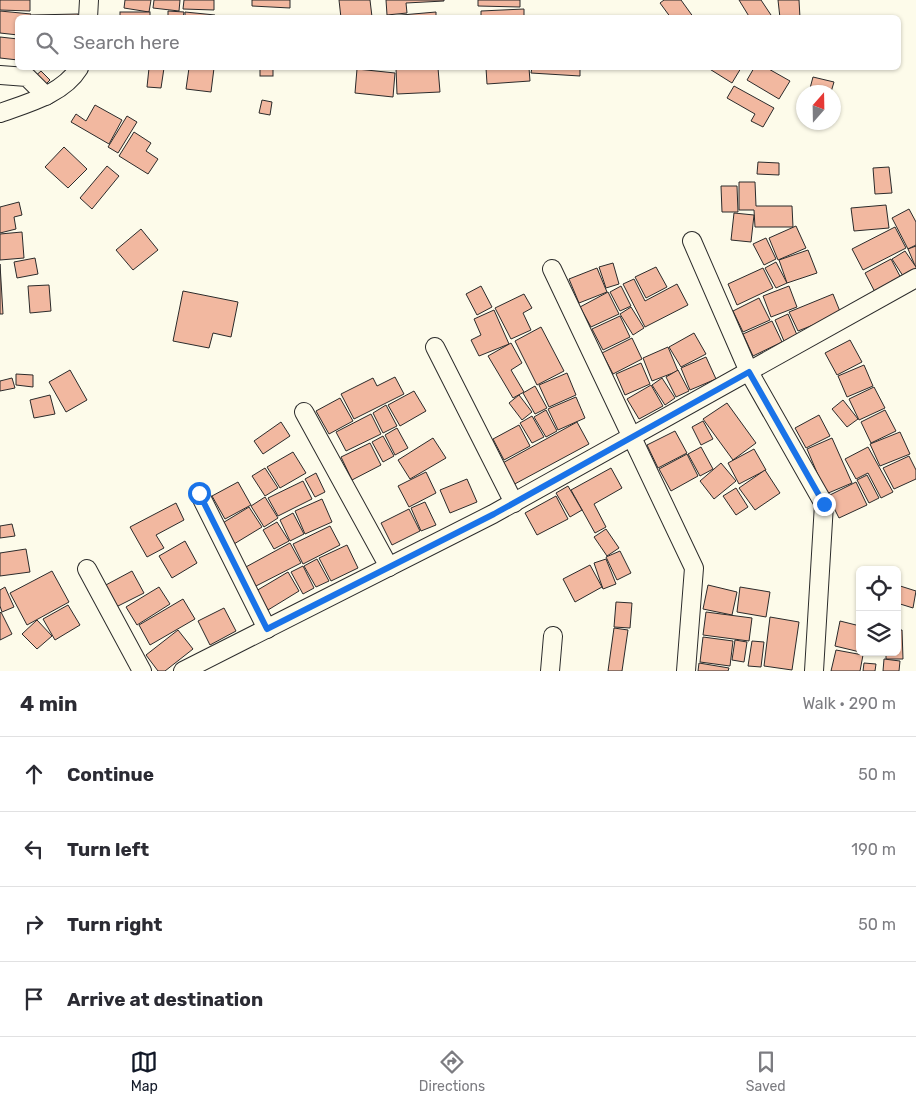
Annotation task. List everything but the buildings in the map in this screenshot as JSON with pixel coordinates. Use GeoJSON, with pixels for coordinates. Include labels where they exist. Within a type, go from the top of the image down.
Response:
{"type":"FeatureCollection","features":[{"type":"Feature","properties":{"kind":"street"},"geometry":{"type":"LineString","coordinates":[[88,15],[89,0]]}},
{"type":"Feature","properties":{"kind":"street"},"geometry":{"type":"LineString","coordinates":[[0,113],[46,96],[74,77],[78,70]]}},
{"type":"Feature","properties":{"kind":"street"},"geometry":{"type":"LineString","coordinates":[[0,76],[28,77],[46,96]]}},
{"type":"Feature","properties":{"kind":"street"},"geometry":{"type":"LineString","coordinates":[[692,242],[749,372],[824,504],[814,671]]}},
{"type":"Feature","properties":{"kind":"street"},"geometry":{"type":"LineString","coordinates":[[552,270],[694,568],[686,671]]}},
{"type":"Feature","properties":{"kind":"street"},"geometry":{"type":"LineString","coordinates":[[183,671],[514,503],[916,278]]}},
{"type":"Feature","properties":{"kind":"street"},"geometry":{"type":"LineString","coordinates":[[435,347],[514,503]]}},
{"type":"Feature","properties":{"kind":"street"},"geometry":{"type":"LineString","coordinates":[[304,412],[390,567]]}},
{"type":"Feature","properties":{"kind":"street"},"geometry":{"type":"LineString","coordinates":[[199,493],[267,629]]}},
{"type":"Feature","properties":{"kind":"street"},"geometry":{"type":"LineString","coordinates":[[87,569],[142,671]]}},
{"type":"Feature","properties":{"kind":"street"},"geometry":{"type":"LineString","coordinates":[[550,671],[553,636]]}},
{"type":"Feature","properties":{"kind":"route"},"geometry":{"type":"LineString","coordinates":[[199,493],[267,629],[494,514],[749,372],[824,504]]}}]}
